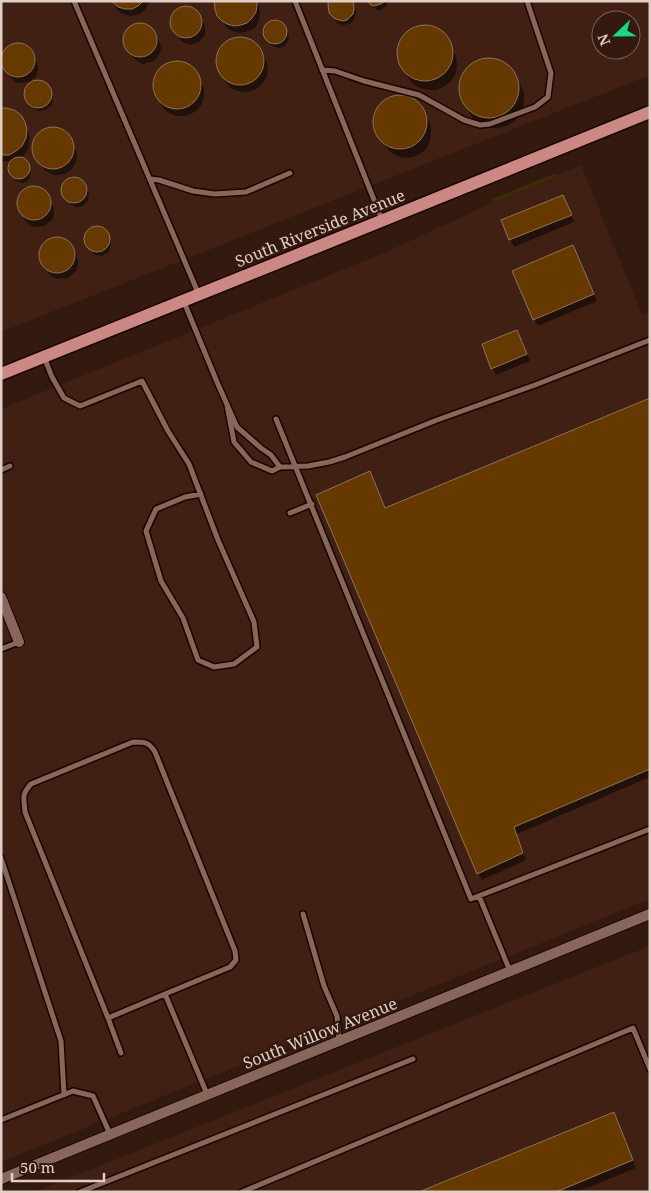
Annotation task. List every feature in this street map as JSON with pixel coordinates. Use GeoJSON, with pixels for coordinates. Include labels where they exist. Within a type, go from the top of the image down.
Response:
{"type":"FeatureCollection","features":[{"type":"Feature","properties":{"kind":"main road","name":"South Riverside Avenue"},"geometry":{"type":"LineString","coordinates":[[1,374],[650,112]]}},
{"type":"Feature","properties":{"kind":"street"},"geometry":{"type":"LineString","coordinates":[[1,597],[19,642]]}},
{"type":"Feature","properties":{"kind":"street","name":"South Willow Avenue"},"geometry":{"type":"LineString","coordinates":[[1,1179],[650,914]]}},
{"type":"Feature","properties":{"kind":"lane"},"geometry":{"type":"LineString","coordinates":[[74,1],[200,295]]}},
{"type":"Feature","properties":{"kind":"lane"},"geometry":{"type":"LineString","coordinates":[[295,1],[382,220]]}},
{"type":"Feature","properties":{"kind":"lane"},"geometry":{"type":"LineString","coordinates":[[322,70],[335,70],[364,81],[419,95],[464,120],[480,125],[490,124],[535,107],[548,97],[551,73],[527,1]]}},
{"type":"Feature","properties":{"kind":"lane"},"geometry":{"type":"LineString","coordinates":[[150,179],[193,191],[215,194],[246,192],[290,173]]}},
{"type":"Feature","properties":{"kind":"lane"},"geometry":{"type":"LineString","coordinates":[[184,301],[237,427],[272,455],[280,467]]}},
{"type":"Feature","properties":{"kind":"lane"},"geometry":{"type":"LineString","coordinates":[[227,405],[234,442],[251,462],[272,471],[280,467],[296,467],[345,457],[650,340]]}},
{"type":"Feature","properties":{"kind":"lane"},"geometry":{"type":"LineString","coordinates":[[44,357],[52,377],[64,398],[80,406],[142,380],[168,431],[189,464],[201,494],[218,540],[254,622],[257,647],[234,664],[214,667],[198,660],[182,618],[161,580],[146,531],[156,509],[201,494]]}},
{"type":"Feature","properties":{"kind":"lane"},"geometry":{"type":"LineString","coordinates":[[276,419],[471,899],[650,829]]}},
{"type":"Feature","properties":{"kind":"lane"},"geometry":{"type":"LineString","coordinates":[[1,470],[10,466]]}},
{"type":"Feature","properties":{"kind":"lane"},"geometry":{"type":"LineString","coordinates":[[290,513],[312,504]]}},
{"type":"Feature","properties":{"kind":"lane"},"geometry":{"type":"LineString","coordinates":[[1,649],[19,642]]}},
{"type":"Feature","properties":{"kind":"lane"},"geometry":{"type":"LineString","coordinates":[[108,1018],[230,967],[236,960],[235,951],[155,752],[151,745],[144,742],[134,742],[31,784],[25,790],[24,799],[25,812],[121,1053]]}},
{"type":"Feature","properties":{"kind":"lane"},"geometry":{"type":"LineString","coordinates":[[1,858],[61,1040],[64,1095]]}},
{"type":"Feature","properties":{"kind":"lane"},"geometry":{"type":"LineString","coordinates":[[479,896],[510,971]]}},
{"type":"Feature","properties":{"kind":"lane"},"geometry":{"type":"LineString","coordinates":[[303,914],[324,986],[336,1016],[339,1041]]}},
{"type":"Feature","properties":{"kind":"lane"},"geometry":{"type":"LineString","coordinates":[[165,994],[208,1095]]}},
{"type":"Feature","properties":{"kind":"lane"},"geometry":{"type":"LineString","coordinates":[[242,1192],[633,1028],[650,1069]]}},
{"type":"Feature","properties":{"kind":"lane"},"geometry":{"type":"LineString","coordinates":[[80,1192],[413,1059]]}},
{"type":"Feature","properties":{"kind":"lane"},"geometry":{"type":"LineString","coordinates":[[1,1120],[73,1092],[93,1096],[110,1134]]}},
{"type":"Feature","properties":{"kind":"shaded area"},"geometry":{"type":"Polygon","coordinates":[[[1,1],[650,1],[650,75],[1,332],[1,1]]]}},
{"type":"Feature","properties":{"kind":"shaded area"},"geometry":{"type":"Polygon","coordinates":[[[581,165],[642,315],[650,312],[650,899],[1,1162],[1,409],[384,253],[494,202],[581,165]]]}},
{"type":"Feature","properties":{"kind":"shaded area"},"geometry":{"type":"Polygon","coordinates":[[[556,173],[557,176],[494,202],[492,199],[556,173]]]}},
{"type":"Feature","properties":{"kind":"shaded area"},"geometry":{"type":"Polygon","coordinates":[[[650,946],[650,1192],[34,1192],[650,946]]]}},
{"type":"Feature","properties":{"kind":"building"},"geometry":{"type":"Polygon","coordinates":[[[111,1],[143,1],[132,9],[125,9],[118,7],[111,1]]]}},
{"type":"Feature","properties":{"kind":"building"},"geometry":{"type":"Polygon","coordinates":[[[214,1],[257,1],[256,12],[247,23],[234,26],[227,24],[217,16],[214,1]]]}},
{"type":"Feature","properties":{"kind":"building"},"geometry":{"type":"Polygon","coordinates":[[[329,1],[353,1],[353,14],[347,20],[335,19],[329,13],[329,1]]]}},
{"type":"Feature","properties":{"kind":"building"},"geometry":{"type":"Polygon","coordinates":[[[367,1],[385,1],[374,6],[367,1]]]}},
{"type":"Feature","properties":{"kind":"building"},"geometry":{"type":"Polygon","coordinates":[[[186,6],[192,7],[197,11],[201,16],[201,28],[197,33],[192,37],[186,38],[180,37],[175,33],[171,28],[170,22],[171,16],[175,11],[180,7],[186,6]]]}},
{"type":"Feature","properties":{"kind":"building"},"geometry":{"type":"Polygon","coordinates":[[[275,20],[284,23],[287,32],[284,41],[275,44],[266,41],[263,32],[266,23],[275,20]]]}},
{"type":"Feature","properties":{"kind":"building"},"geometry":{"type":"Polygon","coordinates":[[[140,23],[147,24],[152,28],[156,33],[156,47],[152,52],[147,56],[140,57],[133,56],[128,52],[124,47],[123,40],[124,33],[128,28],[133,24],[140,23]]]}},
{"type":"Feature","properties":{"kind":"building"},"geometry":{"type":"Polygon","coordinates":[[[425,25],[436,27],[445,33],[451,42],[453,53],[451,64],[445,73],[436,79],[425,81],[414,79],[405,73],[399,64],[397,53],[399,42],[405,33],[414,27],[425,25]]]}},
{"type":"Feature","properties":{"kind":"building"},"geometry":{"type":"Polygon","coordinates":[[[235,37],[245,37],[257,44],[264,56],[264,66],[257,78],[245,85],[235,85],[227,81],[220,74],[216,66],[216,56],[220,48],[227,41],[235,37]]]}},
{"type":"Feature","properties":{"kind":"building"},"geometry":{"type":"Polygon","coordinates":[[[18,43],[25,44],[30,48],[34,53],[34,67],[30,72],[25,76],[18,77],[11,76],[6,72],[2,67],[1,60],[2,53],[6,48],[11,44],[18,43]]]}},
{"type":"Feature","properties":{"kind":"building"},"geometry":{"type":"Polygon","coordinates":[[[483,58],[495,58],[511,66],[517,76],[519,88],[517,100],[511,110],[495,118],[483,118],[467,110],[459,94],[459,82],[467,66],[483,58]]]}},
{"type":"Feature","properties":{"kind":"building"},"geometry":{"type":"Polygon","coordinates":[[[172,61],[182,61],[191,65],[197,71],[200,76],[200,94],[191,105],[182,109],[172,109],[163,105],[157,99],[153,90],[153,80],[157,71],[163,65],[172,61]]]}},
{"type":"Feature","properties":{"kind":"building"},"geometry":{"type":"Polygon","coordinates":[[[38,80],[48,84],[52,94],[48,104],[38,108],[28,104],[24,94],[28,84],[38,80]]]}},
{"type":"Feature","properties":{"kind":"building"},"geometry":{"type":"Polygon","coordinates":[[[400,95],[410,97],[419,103],[425,112],[427,122],[425,132],[419,141],[410,147],[400,149],[390,147],[381,141],[375,132],[373,122],[375,112],[381,103],[390,97],[400,95]]]}},
{"type":"Feature","properties":{"kind":"building"},"geometry":{"type":"Polygon","coordinates":[[[1,108],[14,110],[21,115],[27,130],[22,146],[9,155],[1,155],[1,108]]]}},
{"type":"Feature","properties":{"kind":"building"},"geometry":{"type":"Polygon","coordinates":[[[53,127],[68,133],[74,148],[68,163],[53,169],[38,163],[32,148],[38,133],[53,127]]]}},
{"type":"Feature","properties":{"kind":"building"},"geometry":{"type":"Polygon","coordinates":[[[19,157],[27,160],[30,168],[27,176],[19,179],[11,176],[8,168],[11,160],[19,157]]]}},
{"type":"Feature","properties":{"kind":"building"},"geometry":{"type":"Polygon","coordinates":[[[74,177],[83,181],[87,190],[83,199],[74,203],[65,199],[61,190],[65,181],[74,177]]]}},
{"type":"Feature","properties":{"kind":"building"},"geometry":{"type":"Polygon","coordinates":[[[34,186],[41,187],[46,191],[50,196],[50,210],[46,215],[41,219],[34,220],[27,219],[22,215],[18,210],[17,203],[18,196],[22,191],[27,187],[34,186]]]}},
{"type":"Feature","properties":{"kind":"building"},"geometry":{"type":"Polygon","coordinates":[[[563,195],[572,215],[509,240],[501,220],[563,195]]]}},
{"type":"Feature","properties":{"kind":"building"},"geometry":{"type":"Polygon","coordinates":[[[97,226],[106,230],[110,239],[106,248],[97,252],[88,248],[84,239],[88,230],[97,226]]]}},
{"type":"Feature","properties":{"kind":"building"},"geometry":{"type":"Polygon","coordinates":[[[57,237],[64,238],[70,242],[74,248],[74,262],[70,268],[64,272],[57,273],[50,272],[44,268],[40,262],[39,255],[40,248],[44,242],[50,238],[57,237]]]}},
{"type":"Feature","properties":{"kind":"building"},"geometry":{"type":"Polygon","coordinates":[[[573,245],[594,294],[533,320],[512,271],[573,245]]]}},
{"type":"Feature","properties":{"kind":"building"},"geometry":{"type":"Polygon","coordinates":[[[517,330],[527,354],[491,369],[482,344],[517,330]]]}},
{"type":"Feature","properties":{"kind":"building"},"geometry":{"type":"Polygon","coordinates":[[[650,398],[650,769],[514,827],[523,853],[477,874],[316,495],[370,471],[385,508],[650,398]]]}},
{"type":"Feature","properties":{"kind":"building"},"geometry":{"type":"Polygon","coordinates":[[[614,1112],[633,1160],[556,1192],[419,1192],[614,1112]]]}}]}
